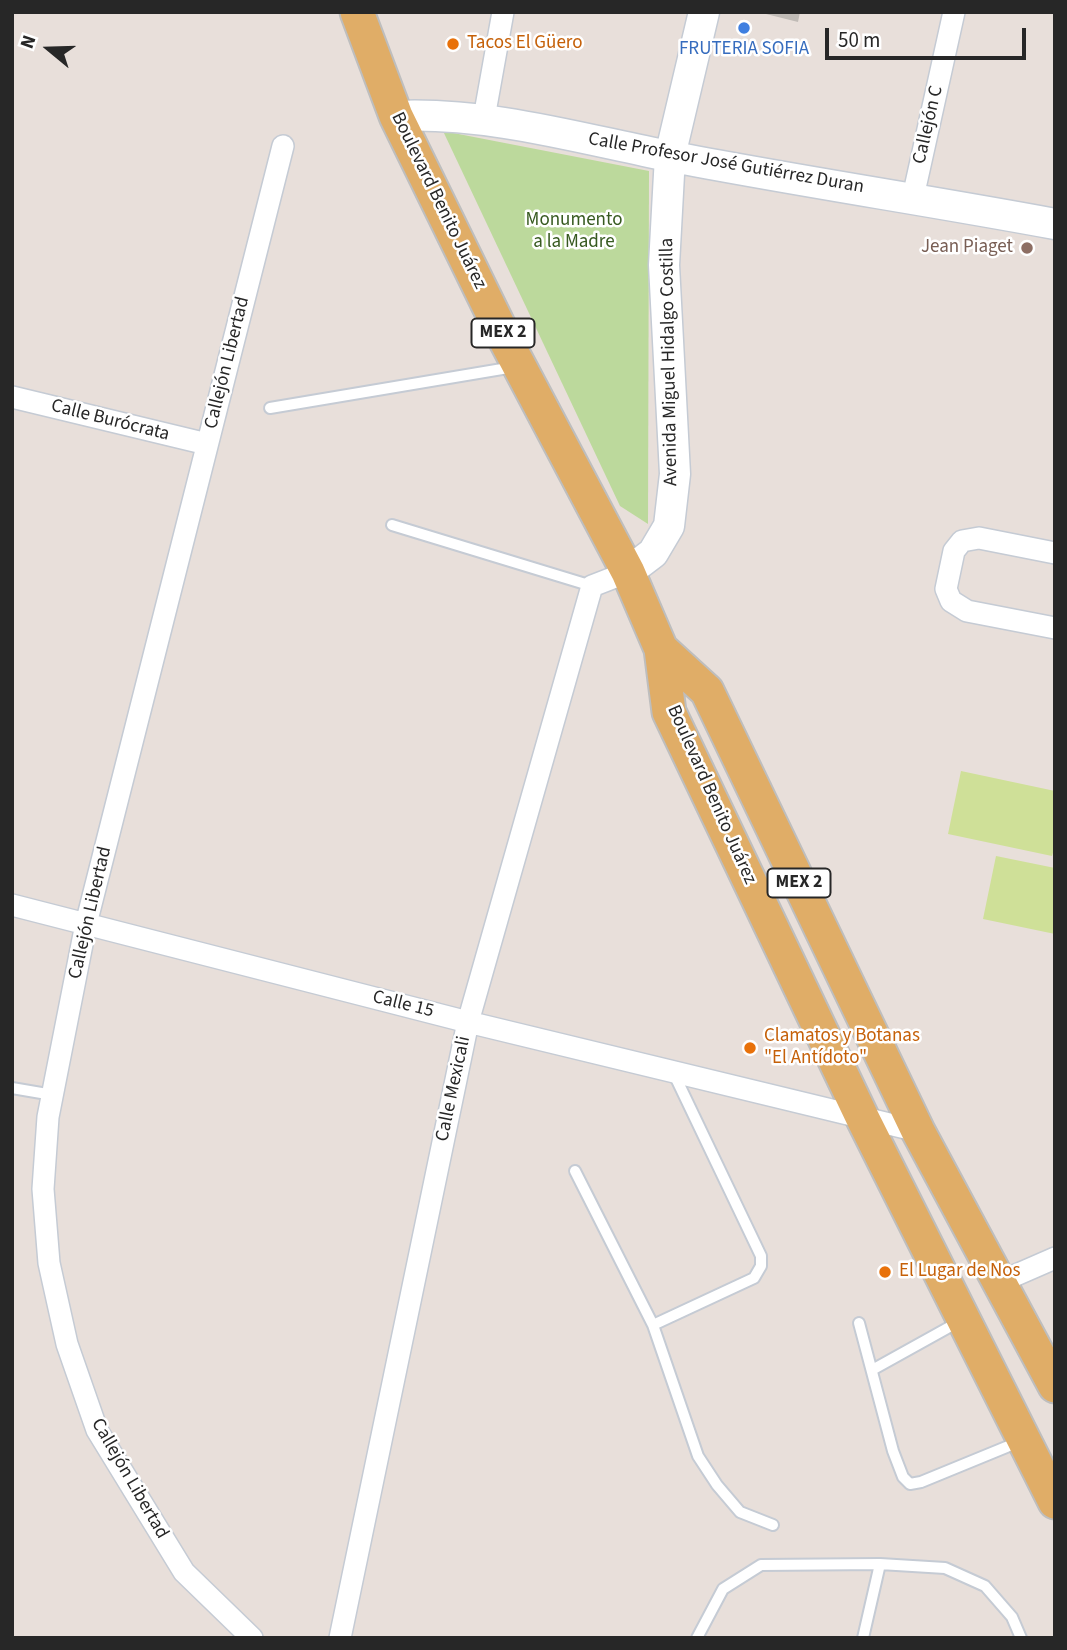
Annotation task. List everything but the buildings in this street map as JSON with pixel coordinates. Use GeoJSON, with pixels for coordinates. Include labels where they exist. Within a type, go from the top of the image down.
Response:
{"type":"FeatureCollection","features":[{"type":"Feature","properties":{"kind":"main road","name":"Boulevard Benito Juárez"},"geometry":{"type":"LineString","coordinates":[[357,12],[396,116],[520,366],[628,572],[661,649],[669,712],[862,1117],[1055,1502]]}},
{"type":"Feature","properties":{"kind":"main road","name":"Avenida Miguel Hidalgo Costilla"},"geometry":{"type":"LineString","coordinates":[[628,572],[653,553],[670,526],[675,474],[664,265],[670,156],[704,12]]}},
{"type":"Feature","properties":{"kind":"main road","name":"Calle Profesor José Gutiérrez Duran"},"geometry":{"type":"LineString","coordinates":[[396,116],[434,114],[484,118],[670,156],[1055,224]]}},
{"type":"Feature","properties":{"kind":"main road","name":"Boulevard Benito Juárez"},"geometry":{"type":"LineString","coordinates":[[661,649],[707,691],[918,1131],[1055,1386]]}},
{"type":"Feature","properties":{"kind":"street"},"geometry":{"type":"LineString","coordinates":[[484,118],[503,12]]}},
{"type":"Feature","properties":{"kind":"street","name":"Callejón C"},"geometry":{"type":"LineString","coordinates":[[913,197],[954,12]]}},
{"type":"Feature","properties":{"kind":"street","name":"Callejón Libertad"},"geometry":{"type":"LineString","coordinates":[[252,1638],[184,1573],[97,1430],[67,1344],[49,1263],[43,1189],[48,1117],[86,924],[283,146]]}},
{"type":"Feature","properties":{"kind":"street","name":"Calle Burócrata"},"geometry":{"type":"LineString","coordinates":[[12,397],[207,444]]}},
{"type":"Feature","properties":{"kind":"street"},"geometry":{"type":"LineString","coordinates":[[1055,553],[979,538],[962,541],[954,551],[946,589],[951,601],[967,611],[1055,628]]}},
{"type":"Feature","properties":{"kind":"street"},"geometry":{"type":"LineString","coordinates":[[592,586],[628,572]]}},
{"type":"Feature","properties":{"kind":"street","name":"Calle Mexicali"},"geometry":{"type":"LineString","coordinates":[[340,1638],[468,1022],[592,586]]}},
{"type":"Feature","properties":{"kind":"street","name":"Calle 15"},"geometry":{"type":"LineString","coordinates":[[12,905],[468,1022],[918,1131]]}},
{"type":"Feature","properties":{"kind":"street"},"geometry":{"type":"LineString","coordinates":[[1000,1282],[1053,1262]]}},
{"type":"Feature","properties":{"kind":"lane"},"geometry":{"type":"LineString","coordinates":[[270,408],[520,366]]}},
{"type":"Feature","properties":{"kind":"lane"},"geometry":{"type":"LineString","coordinates":[[392,525],[592,586]]}},
{"type":"Feature","properties":{"kind":"lane"},"geometry":{"type":"LineString","coordinates":[[653,1325],[754,1278],[761,1266],[761,1256],[673,1071]]}},
{"type":"Feature","properties":{"kind":"lane"},"geometry":{"type":"LineString","coordinates":[[12,1088],[53,1095]]}},
{"type":"Feature","properties":{"kind":"lane"},"geometry":{"type":"LineString","coordinates":[[575,1171],[653,1325],[698,1456],[717,1485],[740,1512],[773,1525]]}},
{"type":"Feature","properties":{"kind":"lane"},"geometry":{"type":"LineString","coordinates":[[872,1370],[963,1319]]}},
{"type":"Feature","properties":{"kind":"lane"},"geometry":{"type":"LineString","coordinates":[[859,1323],[893,1451],[903,1477],[910,1484],[921,1482],[1023,1440]]}},
{"type":"Feature","properties":{"kind":"lane"},"geometry":{"type":"LineString","coordinates":[[863,1638],[880,1563]]}},
{"type":"Feature","properties":{"kind":"lane"},"geometry":{"type":"LineString","coordinates":[[697,1638],[723,1589],[761,1565],[880,1563],[945,1569],[985,1586],[1012,1617],[1021,1638]]}},
{"type":"Feature","properties":{"kind":"green space","name":"Monumento a la Madre"},"geometry":{"type":"Polygon","coordinates":[[[443,131],[649,171],[648,524],[620,506],[443,131]]]}},
{"type":"Feature","properties":{"kind":"green space"},"geometry":{"type":"Polygon","coordinates":[[[961,771],[1055,791],[1055,846],[1052,856],[948,834],[961,771]]]}},
{"type":"Feature","properties":{"kind":"green space"},"geometry":{"type":"Polygon","coordinates":[[[996,856],[1055,868],[1055,934],[983,919],[996,856]]]}},
{"type":"Feature","properties":{"kind":"place","name":"FRUTERIA SOFIA"},"geometry":{"type":"Point","coordinates":[744,28]}},
{"type":"Feature","properties":{"kind":"place","name":"Tacos El Güero"},"geometry":{"type":"Point","coordinates":[453,44]}},
{"type":"Feature","properties":{"kind":"place","name":"Jean Piaget"},"geometry":{"type":"Point","coordinates":[1027,248]}},
{"type":"Feature","properties":{"kind":"place","name":"Clamatos y Botanas \"El Antídoto\""},"geometry":{"type":"Point","coordinates":[750,1048]}},
{"type":"Feature","properties":{"kind":"place","name":"El Lugar de Nos"},"geometry":{"type":"Point","coordinates":[885,1272]}}]}
